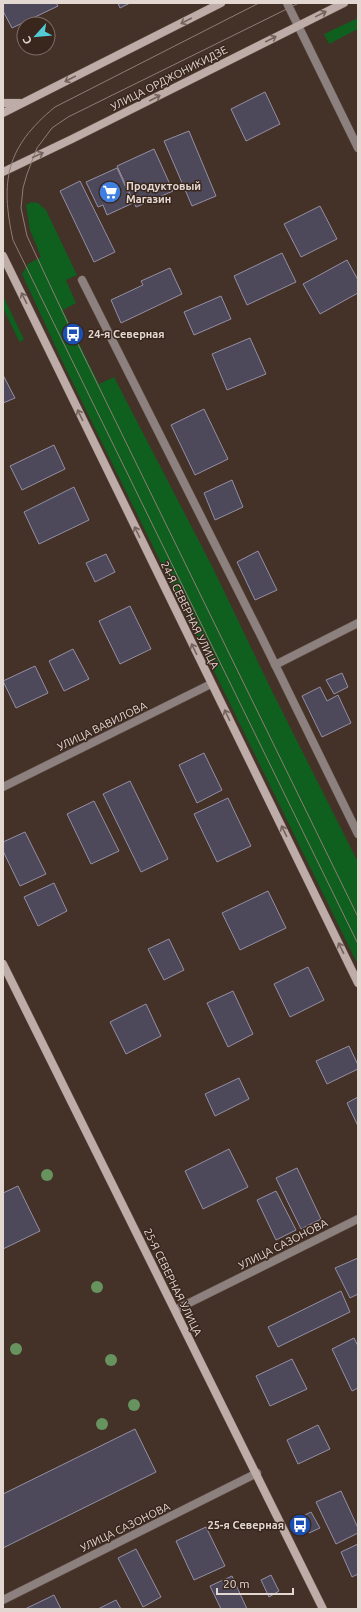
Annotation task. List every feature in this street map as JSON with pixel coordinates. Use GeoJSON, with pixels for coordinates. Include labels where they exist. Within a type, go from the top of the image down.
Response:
{"type":"FeatureCollection","features":[{"type":"Feature","properties":{"kind":"main road"},"geometry":{"type":"LineString","coordinates":[[3,113],[220,3]]}},
{"type":"Feature","properties":{"kind":"main road","name":"УЛИЦА ОРДЖОНИКИДЗЕ"},"geometry":{"type":"LineString","coordinates":[[3,172],[344,3]]}},
{"type":"Feature","properties":{"kind":"main road"},"geometry":{"type":"LineString","coordinates":[[3,103],[22,103]]}},
{"type":"Feature","properties":{"kind":"main road","name":"24-Я СЕВЕРНАЯ УЛИЦА"},"geometry":{"type":"LineString","coordinates":[[3,256],[358,983]]}},
{"type":"Feature","properties":{"kind":"main road","name":"25-Я СЕВЕРНАЯ УЛИЦА"},"geometry":{"type":"LineString","coordinates":[[3,964],[323,1609]]}},
{"type":"Feature","properties":{"kind":"street"},"geometry":{"type":"LineString","coordinates":[[287,3],[358,148]]}},
{"type":"Feature","properties":{"kind":"street"},"geometry":{"type":"LineString","coordinates":[[82,280],[358,834]]}},
{"type":"Feature","properties":{"kind":"street"},"geometry":{"type":"LineString","coordinates":[[275,665],[358,623]]}},
{"type":"Feature","properties":{"kind":"street","name":"УЛИЦА ВАВИЛОВА"},"geometry":{"type":"LineString","coordinates":[[3,787],[212,684]]}},
{"type":"Feature","properties":{"kind":"street","name":"УЛИЦА САЗОНОВА"},"geometry":{"type":"LineString","coordinates":[[175,1310],[358,1219]]}},
{"type":"Feature","properties":{"kind":"street","name":"УЛИЦА САЗОНОВА"},"geometry":{"type":"LineString","coordinates":[[3,1600],[256,1474]]}},
{"type":"Feature","properties":{"kind":"green space"},"geometry":{"type":"Polygon","coordinates":[[[358,18],[358,29],[329,44],[324,34],[358,18]]]}},
{"type":"Feature","properties":{"kind":"green space"},"geometry":{"type":"Polygon","coordinates":[[[31,202],[38,203],[46,210],[77,275],[66,280],[76,303],[63,310],[99,384],[114,377],[213,568],[271,689],[358,862],[358,965],[65,367],[22,274],[28,264],[41,257],[30,230],[26,205],[31,202]]]}},
{"type":"Feature","properties":{"kind":"green space"},"geometry":{"type":"Polygon","coordinates":[[[3,296],[24,339],[21,342],[19,341],[3,308],[3,296]]]}},
{"type":"Feature","properties":{"kind":"building"},"geometry":{"type":"Polygon","coordinates":[[[3,3],[56,3],[58,6],[37,16],[16,16],[16,26],[12,28],[3,11],[3,3]]]}},
{"type":"Feature","properties":{"kind":"building"},"geometry":{"type":"Polygon","coordinates":[[[118,3],[130,3],[120,8],[118,3]]]}},
{"type":"Feature","properties":{"kind":"building"},"geometry":{"type":"Polygon","coordinates":[[[265,92],[280,124],[246,141],[231,109],[265,92]]]}},
{"type":"Feature","properties":{"kind":"building"},"geometry":{"type":"Polygon","coordinates":[[[189,131],[216,196],[192,206],[164,141],[189,131]]]}},
{"type":"Feature","properties":{"kind":"building"},"geometry":{"type":"Polygon","coordinates":[[[154,149],[173,191],[136,207],[117,166],[154,149]]]}},
{"type":"Feature","properties":{"kind":"building","name":"Продуктовый Магазин"},"geometry":{"type":"Polygon","coordinates":[[[117,168],[133,203],[107,215],[103,205],[98,207],[86,182],[117,168]]]}},
{"type":"Feature","properties":{"kind":"building"},"geometry":{"type":"Polygon","coordinates":[[[80,181],[115,252],[94,262],[60,191],[80,181]]]}},
{"type":"Feature","properties":{"kind":"building"},"geometry":{"type":"Polygon","coordinates":[[[320,206],[337,239],[301,257],[284,224],[320,206]]]}},
{"type":"Feature","properties":{"kind":"building"},"geometry":{"type":"Polygon","coordinates":[[[282,253],[296,282],[247,305],[234,276],[282,253]]]}},
{"type":"Feature","properties":{"kind":"building"},"geometry":{"type":"Polygon","coordinates":[[[347,260],[358,280],[358,293],[320,314],[303,284],[347,260]]]}},
{"type":"Feature","properties":{"kind":"building"},"geometry":{"type":"Polygon","coordinates":[[[170,268],[182,294],[121,323],[111,300],[143,285],[141,281],[170,268]]]}},
{"type":"Feature","properties":{"kind":"building"},"geometry":{"type":"Polygon","coordinates":[[[221,296],[231,319],[194,335],[184,312],[221,296]]]}},
{"type":"Feature","properties":{"kind":"building"},"geometry":{"type":"Polygon","coordinates":[[[250,338],[266,374],[227,390],[212,354],[250,338]]]}},
{"type":"Feature","properties":{"kind":"building"},"geometry":{"type":"Polygon","coordinates":[[[3,375],[15,398],[3,403],[3,375]]]}},
{"type":"Feature","properties":{"kind":"building"},"geometry":{"type":"Polygon","coordinates":[[[204,409],[228,459],[195,475],[171,425],[204,409]]]}},
{"type":"Feature","properties":{"kind":"building"},"geometry":{"type":"Polygon","coordinates":[[[54,445],[65,469],[22,490],[10,466],[54,445]]]}},
{"type":"Feature","properties":{"kind":"building"},"geometry":{"type":"Polygon","coordinates":[[[232,480],[243,507],[215,520],[204,493],[232,480]]]}},
{"type":"Feature","properties":{"kind":"building"},"geometry":{"type":"Polygon","coordinates":[[[74,487],[89,520],[39,544],[24,512],[74,487]]]}},
{"type":"Feature","properties":{"kind":"building"},"geometry":{"type":"Polygon","coordinates":[[[258,551],[277,590],[255,600],[237,562],[258,551]]]}},
{"type":"Feature","properties":{"kind":"building"},"geometry":{"type":"Polygon","coordinates":[[[106,554],[115,572],[95,582],[86,563],[106,554]]]}},
{"type":"Feature","properties":{"kind":"building"},"geometry":{"type":"Polygon","coordinates":[[[130,606],[151,649],[120,664],[99,621],[130,606]]]}},
{"type":"Feature","properties":{"kind":"building"},"geometry":{"type":"Polygon","coordinates":[[[73,649],[89,679],[64,691],[49,661],[73,649]]]}},
{"type":"Feature","properties":{"kind":"building"},"geometry":{"type":"Polygon","coordinates":[[[35,666],[48,693],[16,708],[3,681],[35,666]]]}},
{"type":"Feature","properties":{"kind":"building"},"geometry":{"type":"Polygon","coordinates":[[[342,673],[348,687],[334,694],[326,680],[342,673]]]}},
{"type":"Feature","properties":{"kind":"building"},"geometry":{"type":"Polygon","coordinates":[[[320,687],[327,701],[338,695],[351,723],[322,737],[302,696],[320,687]]]}},
{"type":"Feature","properties":{"kind":"building"},"geometry":{"type":"Polygon","coordinates":[[[204,753],[222,790],[197,803],[179,765],[204,753]]]}},
{"type":"Feature","properties":{"kind":"building"},"geometry":{"type":"Polygon","coordinates":[[[130,781],[168,859],[141,872],[103,794],[130,781]]]}},
{"type":"Feature","properties":{"kind":"building"},"geometry":{"type":"Polygon","coordinates":[[[228,798],[251,846],[217,862],[194,814],[228,798]]]}},
{"type":"Feature","properties":{"kind":"building"},"geometry":{"type":"Polygon","coordinates":[[[94,801],[119,851],[91,864],[67,814],[94,801]]]}},
{"type":"Feature","properties":{"kind":"building"},"geometry":{"type":"Polygon","coordinates":[[[25,832],[46,874],[20,886],[3,851],[3,842],[25,832]]]}},
{"type":"Feature","properties":{"kind":"building"},"geometry":{"type":"Polygon","coordinates":[[[54,883],[67,911],[38,926],[24,897],[54,883]]]}},
{"type":"Feature","properties":{"kind":"building"},"geometry":{"type":"Polygon","coordinates":[[[268,891],[286,928],[240,950],[222,913],[268,891]]]}},
{"type":"Feature","properties":{"kind":"building"},"geometry":{"type":"Polygon","coordinates":[[[169,939],[184,970],[164,980],[148,949],[169,939]]]}},
{"type":"Feature","properties":{"kind":"building"},"geometry":{"type":"Polygon","coordinates":[[[308,967],[324,1000],[290,1017],[274,984],[308,967]]]}},
{"type":"Feature","properties":{"kind":"building"},"geometry":{"type":"Polygon","coordinates":[[[233,991],[253,1034],[228,1047],[207,1003],[233,991]]]}},
{"type":"Feature","properties":{"kind":"building"},"geometry":{"type":"Polygon","coordinates":[[[146,1004],[161,1036],[126,1054],[110,1022],[146,1004]]]}},
{"type":"Feature","properties":{"kind":"building"},"geometry":{"type":"Polygon","coordinates":[[[349,1046],[358,1065],[358,1069],[327,1084],[316,1061],[349,1046]]]}},
{"type":"Feature","properties":{"kind":"building"},"geometry":{"type":"Polygon","coordinates":[[[239,1078],[249,1099],[215,1116],[205,1094],[239,1078]]]}},
{"type":"Feature","properties":{"kind":"building"},"geometry":{"type":"Polygon","coordinates":[[[358,1097],[358,1126],[347,1103],[358,1097]]]}},
{"type":"Feature","properties":{"kind":"building"},"geometry":{"type":"Polygon","coordinates":[[[229,1149],[248,1187],[203,1209],[185,1171],[229,1149]]]}},
{"type":"Feature","properties":{"kind":"building"},"geometry":{"type":"Polygon","coordinates":[[[297,1168],[321,1219],[301,1229],[276,1178],[297,1168]]]}},
{"type":"Feature","properties":{"kind":"building"},"geometry":{"type":"Polygon","coordinates":[[[18,1186],[40,1231],[3,1249],[3,1193],[18,1186]]]}},
{"type":"Feature","properties":{"kind":"building"},"geometry":{"type":"Polygon","coordinates":[[[276,1191],[296,1230],[276,1240],[257,1200],[276,1191]]]}},
{"type":"Feature","properties":{"kind":"building"},"geometry":{"type":"Polygon","coordinates":[[[358,1258],[358,1294],[350,1298],[335,1268],[358,1258]]]}},
{"type":"Feature","properties":{"kind":"building"},"geometry":{"type":"Polygon","coordinates":[[[341,1291],[350,1312],[278,1347],[268,1327],[341,1291]]]}},
{"type":"Feature","properties":{"kind":"building"},"geometry":{"type":"Polygon","coordinates":[[[354,1338],[358,1346],[358,1388],[352,1391],[332,1349],[354,1338]]]}},
{"type":"Feature","properties":{"kind":"building"},"geometry":{"type":"Polygon","coordinates":[[[292,1359],[307,1389],[270,1406],[256,1376],[292,1359]]]}},
{"type":"Feature","properties":{"kind":"building"},"geometry":{"type":"Polygon","coordinates":[[[318,1425],[330,1449],[298,1464],[287,1440],[318,1425]]]}},
{"type":"Feature","properties":{"kind":"building"},"geometry":{"type":"Polygon","coordinates":[[[135,1429],[156,1472],[3,1548],[3,1494],[135,1429]]]}},
{"type":"Feature","properties":{"kind":"building"},"geometry":{"type":"Polygon","coordinates":[[[341,1491],[358,1528],[358,1533],[336,1544],[316,1502],[341,1491]]]}},
{"type":"Feature","properties":{"kind":"building"},"geometry":{"type":"Polygon","coordinates":[[[311,1512],[320,1528],[309,1533],[301,1517],[311,1512]]]}},
{"type":"Feature","properties":{"kind":"building"},"geometry":{"type":"Polygon","coordinates":[[[206,1527],[225,1566],[194,1580],[176,1541],[206,1527]]]}},
{"type":"Feature","properties":{"kind":"building"},"geometry":{"type":"Polygon","coordinates":[[[358,1544],[358,1574],[352,1577],[341,1552],[358,1544]]]}},
{"type":"Feature","properties":{"kind":"building"},"geometry":{"type":"Polygon","coordinates":[[[136,1549],[161,1597],[143,1607],[118,1558],[136,1549]]]}},
{"type":"Feature","properties":{"kind":"building"},"geometry":{"type":"Polygon","coordinates":[[[271,1575],[279,1591],[269,1597],[261,1580],[271,1575]]]}},
{"type":"Feature","properties":{"kind":"building"},"geometry":{"type":"Polygon","coordinates":[[[232,1576],[247,1609],[221,1609],[210,1586],[232,1576]]]}},
{"type":"Feature","properties":{"kind":"building"},"geometry":{"type":"Polygon","coordinates":[[[54,1595],[61,1609],[25,1609],[54,1595]]]}},
{"type":"Feature","properties":{"kind":"building"},"geometry":{"type":"Polygon","coordinates":[[[116,1600],[121,1609],[98,1609],[116,1600]]]}},
{"type":"Feature","properties":{"kind":"tram line"},"geometry":{"type":"LineString","coordinates":[[259,3],[55,107],[26,136],[17,151],[11,166],[7,200],[13,240],[358,944]]}},
{"type":"Feature","properties":{"kind":"tram line"},"geometry":{"type":"LineString","coordinates":[[299,3],[68,117],[52,128],[37,148],[23,188],[21,208],[27,236],[73,334],[358,917]]}},
{"type":"Feature","properties":{"kind":"place","name":"Продуктовый Магазин"},"geometry":{"type":"Point","coordinates":[110,192]}},
{"type":"Feature","properties":{"kind":"place","name":"24-я Северная"},"geometry":{"type":"Point","coordinates":[73,334]}},
{"type":"Feature","properties":{"kind":"place","name":"25-я Северная"},"geometry":{"type":"Point","coordinates":[300,1525]}}]}
